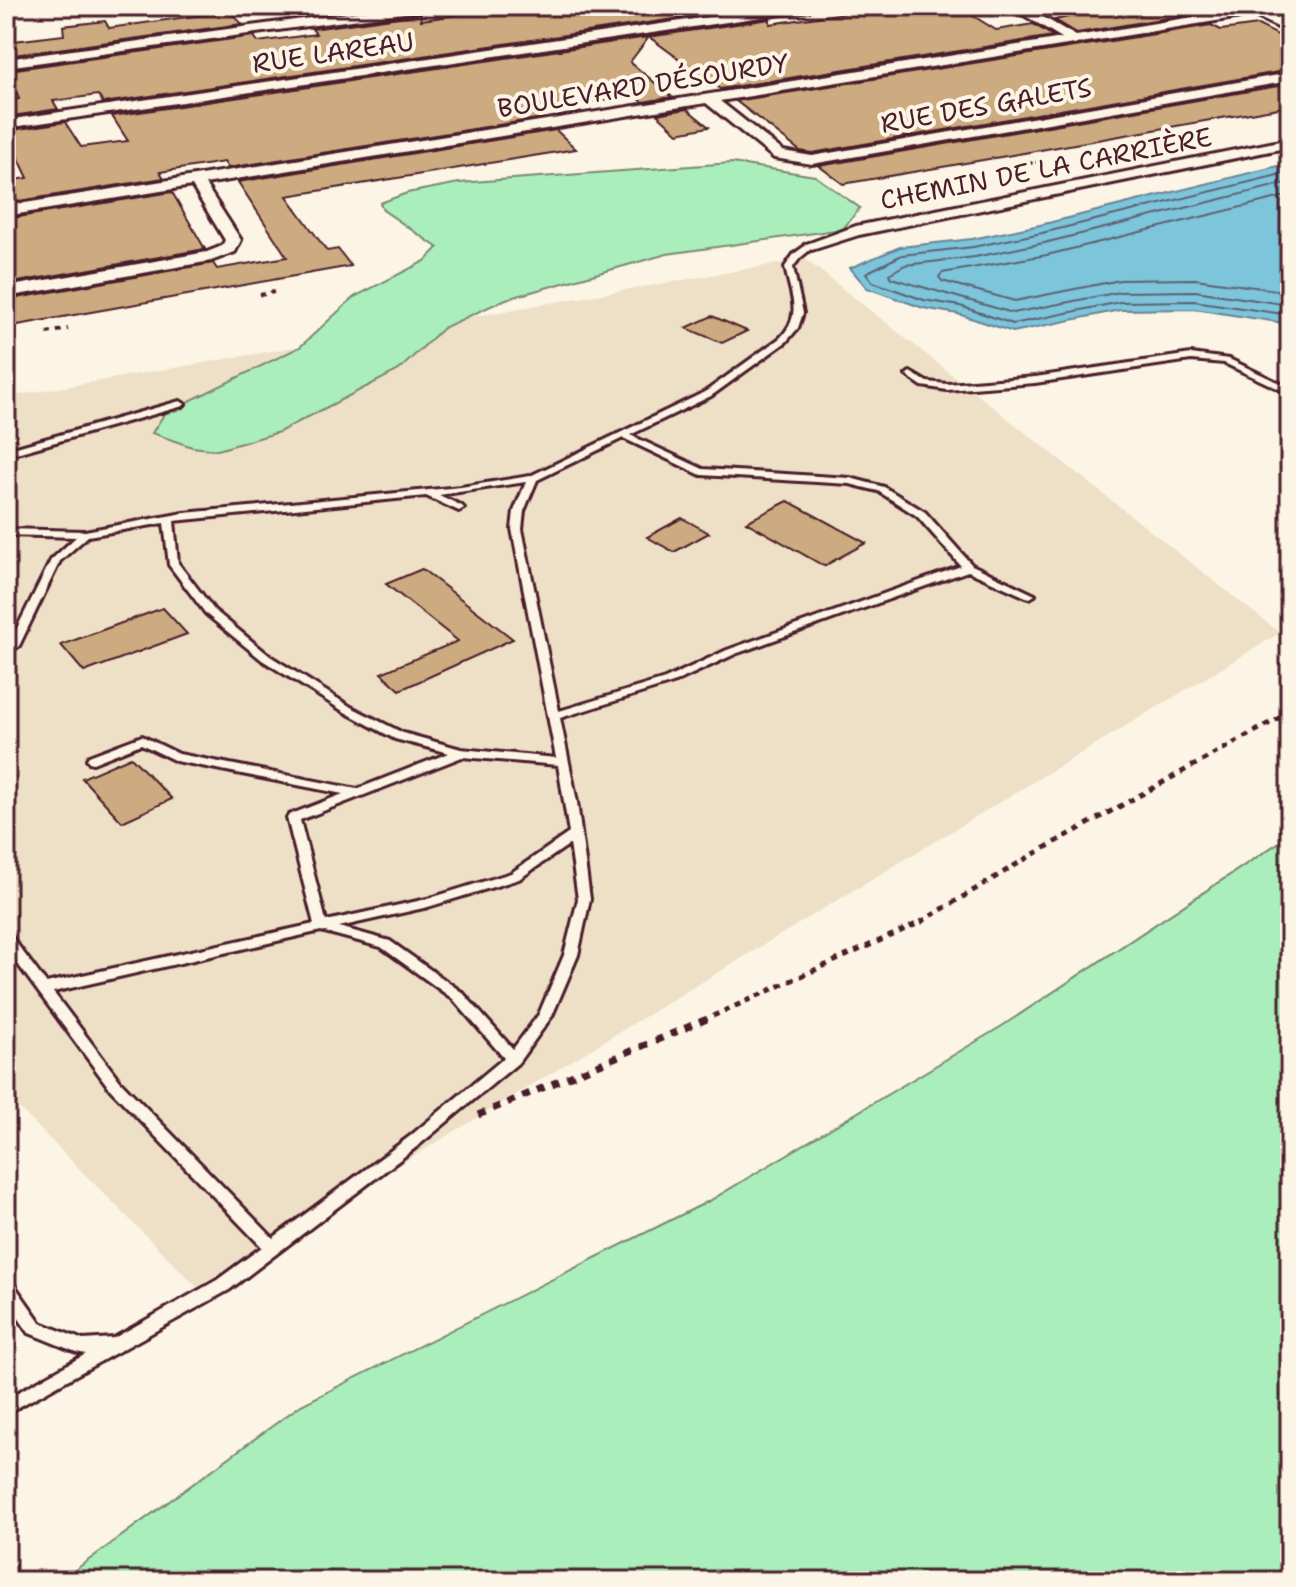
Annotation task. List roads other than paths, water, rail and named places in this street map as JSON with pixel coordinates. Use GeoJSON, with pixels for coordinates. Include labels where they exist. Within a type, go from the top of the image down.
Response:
{"type":"FeatureCollection","features":[{"type":"Feature","properties":{"kind":"street"},"geometry":{"type":"LineString","coordinates":[[6,63],[426,6]]}},
{"type":"Feature","properties":{"kind":"street","name":"RUE LAREAU"},"geometry":{"type":"LineString","coordinates":[[6,124],[809,6]]}},
{"type":"Feature","properties":{"kind":"street"},"geometry":{"type":"LineString","coordinates":[[1015,6],[1074,40]]}},
{"type":"Feature","properties":{"kind":"street","name":"BOULEVARD DÉSOURDY"},"geometry":{"type":"LineString","coordinates":[[6,211],[1288,6]]}},
{"type":"Feature","properties":{"kind":"street"},"geometry":{"type":"LineString","coordinates":[[1254,11],[1290,29]]}},
{"type":"Feature","properties":{"kind":"street","name":"RUE DES GALETS"},"geometry":{"type":"LineString","coordinates":[[709,99],[779,155],[812,160],[1290,77]]}},
{"type":"Feature","properties":{"kind":"street","name":"CHEMIN DE LA CARRIÈRE"},"geometry":{"type":"LineString","coordinates":[[812,245],[856,231],[1290,143]]}},
{"type":"Feature","properties":{"kind":"street"},"geometry":{"type":"LineString","coordinates":[[6,292],[211,256],[229,249],[233,240],[196,181]]}},
{"type":"Feature","properties":{"kind":"lane"},"geometry":{"type":"LineString","coordinates":[[6,532],[85,534],[169,518],[427,493],[533,478],[708,394],[783,340],[794,328],[799,313],[789,267],[797,256],[812,245]]}},
{"type":"Feature","properties":{"kind":"lane"},"geometry":{"type":"LineString","coordinates":[[910,375],[925,384],[947,387],[1035,380],[1191,357],[1211,357],[1290,391]]}},
{"type":"Feature","properties":{"kind":"lane"},"geometry":{"type":"LineString","coordinates":[[6,453],[180,404]]}},
{"type":"Feature","properties":{"kind":"lane"},"geometry":{"type":"LineString","coordinates":[[623,435],[701,472],[850,481],[881,489],[921,514],[968,567],[1030,595]]}},
{"type":"Feature","properties":{"kind":"lane"},"geometry":{"type":"LineString","coordinates":[[6,1407],[223,1285],[414,1141],[513,1059],[545,1016],[571,955],[584,899],[564,762],[517,529],[519,511],[533,478]]}},
{"type":"Feature","properties":{"kind":"lane"},"geometry":{"type":"LineString","coordinates":[[427,493],[459,508]]}},
{"type":"Feature","properties":{"kind":"lane"},"geometry":{"type":"LineString","coordinates":[[169,518],[173,563],[210,612],[266,658],[347,709],[399,736],[461,753],[564,762]]}},
{"type":"Feature","properties":{"kind":"lane"},"geometry":{"type":"LineString","coordinates":[[6,651],[14,646],[56,560],[85,534]]}},
{"type":"Feature","properties":{"kind":"lane"},"geometry":{"type":"LineString","coordinates":[[554,716],[669,681],[731,652],[968,567]]}},
{"type":"Feature","properties":{"kind":"lane"},"geometry":{"type":"LineString","coordinates":[[93,759],[142,740],[176,757],[357,793]]}},
{"type":"Feature","properties":{"kind":"lane"},"geometry":{"type":"LineString","coordinates":[[321,927],[293,818],[461,753]]}},
{"type":"Feature","properties":{"kind":"lane"},"geometry":{"type":"LineString","coordinates":[[43,989],[428,903],[515,876],[576,834]]}},
{"type":"Feature","properties":{"kind":"lane"},"geometry":{"type":"LineString","coordinates":[[321,927],[385,944],[458,996],[513,1059]]}},
{"type":"Feature","properties":{"kind":"lane"},"geometry":{"type":"LineString","coordinates":[[6,939],[115,1085],[273,1248]]}},
{"type":"Feature","properties":{"kind":"lane"},"geometry":{"type":"LineString","coordinates":[[6,1287],[35,1328],[82,1347],[120,1345]]}},
{"type":"Feature","properties":{"kind":"water"},"geometry":{"type":"Polygon","coordinates":[[[1290,163],[1290,324],[1194,309],[1120,310],[1013,332],[958,314],[923,308],[867,288],[850,268],[900,247],[972,239],[1040,225],[1290,163]]]}}]}
